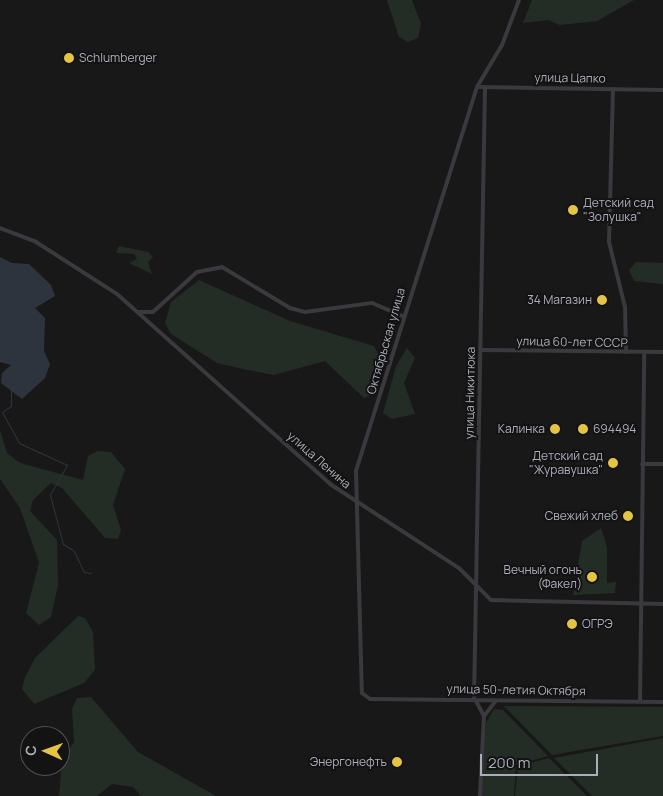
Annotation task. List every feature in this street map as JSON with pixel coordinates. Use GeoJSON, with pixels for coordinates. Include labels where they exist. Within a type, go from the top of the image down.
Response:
{"type":"FeatureCollection","features":[{"type":"Feature","properties":{"kind":"street","name":"Октябрьская улица"},"geometry":{"type":"LineString","coordinates":[[370,699],[360,684],[360,524],[356,505],[356,470],[403,316],[477,87],[502,45],[519,0]]}},
{"type":"Feature","properties":{"kind":"street","name":"улица Цапко"},"geometry":{"type":"LineString","coordinates":[[477,87],[663,90]]}},
{"type":"Feature","properties":{"kind":"street","name":"улица Никитюка"},"geometry":{"type":"LineString","coordinates":[[474,700],[485,87]]}},
{"type":"Feature","properties":{"kind":"street"},"geometry":{"type":"LineString","coordinates":[[614,89],[609,242],[624,302],[626,352]]}},
{"type":"Feature","properties":{"kind":"street","name":"улица Ленина"},"geometry":{"type":"LineString","coordinates":[[0,228],[36,242],[139,312],[356,505],[458,568],[491,600],[663,604]]}},
{"type":"Feature","properties":{"kind":"street"},"geometry":{"type":"LineString","coordinates":[[150,323],[152,312],[197,272],[222,267],[290,308],[305,312],[372,303],[403,316]]}},
{"type":"Feature","properties":{"kind":"street"},"geometry":{"type":"LineString","coordinates":[[139,312],[152,312]]}},
{"type":"Feature","properties":{"kind":"street","name":"улица 60-лет СССР"},"geometry":{"type":"LineString","coordinates":[[481,350],[663,352]]}},
{"type":"Feature","properties":{"kind":"street"},"geometry":{"type":"LineString","coordinates":[[640,701],[644,352]]}},
{"type":"Feature","properties":{"kind":"street"},"geometry":{"type":"LineString","coordinates":[[642,464],[663,464]]}},
{"type":"Feature","properties":{"kind":"street","name":"улица 50-летия Октября"},"geometry":{"type":"LineString","coordinates":[[370,699],[496,702],[663,702]]}},
{"type":"Feature","properties":{"kind":"street"},"geometry":{"type":"LineString","coordinates":[[474,700],[484,716],[480,796]]}},
{"type":"Feature","properties":{"kind":"street"},"geometry":{"type":"LineString","coordinates":[[484,716],[496,702]]}},
{"type":"Feature","properties":{"kind":"shaded area"},"geometry":{"type":"Polygon","coordinates":[[[387,0],[412,0],[421,24],[418,38],[408,42],[399,37],[387,0]]]}},
{"type":"Feature","properties":{"kind":"shaded area"},"geometry":{"type":"Polygon","coordinates":[[[532,0],[634,0],[597,21],[560,25],[548,20],[523,23],[532,0]]]}},
{"type":"Feature","properties":{"kind":"shaded area"},"geometry":{"type":"Polygon","coordinates":[[[119,246],[148,252],[153,257],[148,262],[152,274],[129,263],[137,259],[134,254],[116,253],[119,246]]]}},
{"type":"Feature","properties":{"kind":"shaded area"},"geometry":{"type":"Polygon","coordinates":[[[0,257],[12,263],[29,264],[51,285],[55,296],[35,308],[45,318],[44,351],[50,364],[45,378],[22,399],[1,383],[2,373],[11,365],[0,362],[0,257]]]}},
{"type":"Feature","properties":{"kind":"shaded area"},"geometry":{"type":"Polygon","coordinates":[[[636,262],[663,263],[663,284],[634,281],[629,270],[636,262]]]}},
{"type":"Feature","properties":{"kind":"shaded area"},"geometry":{"type":"Polygon","coordinates":[[[199,280],[290,321],[374,346],[381,359],[372,394],[364,398],[325,361],[274,375],[217,363],[171,334],[165,323],[171,302],[199,280]]]}},
{"type":"Feature","properties":{"kind":"shaded area"},"geometry":{"type":"Polygon","coordinates":[[[407,348],[415,358],[404,383],[415,414],[392,419],[383,413],[396,366],[407,348]]]}},
{"type":"Feature","properties":{"kind":"shaded area"},"geometry":{"type":"Polygon","coordinates":[[[0,430],[7,453],[20,463],[83,480],[88,456],[97,451],[111,452],[125,469],[113,505],[121,530],[118,539],[105,538],[62,488],[51,483],[33,500],[30,511],[57,540],[58,585],[51,617],[39,625],[26,613],[39,563],[20,508],[0,479],[0,430]]]}},
{"type":"Feature","properties":{"kind":"shaded area"},"geometry":{"type":"Polygon","coordinates":[[[601,528],[607,547],[607,583],[616,582],[615,593],[573,595],[582,541],[601,528]]]}},
{"type":"Feature","properties":{"kind":"shaded area"},"geometry":{"type":"Polygon","coordinates":[[[78,616],[85,618],[93,632],[95,670],[84,683],[34,704],[22,689],[25,677],[35,658],[78,616]]]}},
{"type":"Feature","properties":{"kind":"shaded area"},"geometry":{"type":"Polygon","coordinates":[[[91,697],[138,752],[216,796],[141,796],[133,787],[112,784],[97,796],[59,796],[61,776],[70,776],[70,748],[74,742],[72,709],[77,698],[91,697]]]}},
{"type":"Feature","properties":{"kind":"shaded area"},"geometry":{"type":"Polygon","coordinates":[[[504,706],[663,707],[663,736],[552,755],[504,706]]]}},
{"type":"Feature","properties":{"kind":"shaded area"},"geometry":{"type":"Polygon","coordinates":[[[494,709],[503,710],[548,756],[516,765],[514,796],[481,796],[486,723],[494,709]]]}},
{"type":"Feature","properties":{"kind":"shaded area"},"geometry":{"type":"Polygon","coordinates":[[[663,738],[663,796],[592,796],[554,758],[663,738]]]}},
{"type":"Feature","properties":{"kind":"shaded area"},"geometry":{"type":"Polygon","coordinates":[[[549,758],[587,796],[515,796],[518,766],[549,758]]]}},
{"type":"Feature","properties":{"kind":"waterway"},"geometry":{"type":"LineString","coordinates":[[11,388],[11,406],[2,412],[19,443],[67,465],[50,495],[63,544],[74,551],[84,572],[91,573]]}},
{"type":"Feature","properties":{"kind":"place","name":"Schlumberger"},"geometry":{"type":"Point","coordinates":[69,58]}},
{"type":"Feature","properties":{"kind":"place","name":"Детский сад \"Золушка\""},"geometry":{"type":"Point","coordinates":[573,210]}},
{"type":"Feature","properties":{"kind":"place","name":"34 Магазин"},"geometry":{"type":"Point","coordinates":[602,300]}},
{"type":"Feature","properties":{"kind":"place","name":"Калинка"},"geometry":{"type":"Point","coordinates":[555,429]}},
{"type":"Feature","properties":{"kind":"place","name":"694494"},"geometry":{"type":"Point","coordinates":[583,429]}},
{"type":"Feature","properties":{"kind":"place","name":"Детский сад \"Журавушка\""},"geometry":{"type":"Point","coordinates":[613,463]}},
{"type":"Feature","properties":{"kind":"place","name":"Свежий хлеб"},"geometry":{"type":"Point","coordinates":[628,516]}},
{"type":"Feature","properties":{"kind":"place","name":"Вечный огонь (Факел)"},"geometry":{"type":"Point","coordinates":[592,577]}},
{"type":"Feature","properties":{"kind":"place","name":"ОГРЭ"},"geometry":{"type":"Point","coordinates":[572,624]}},
{"type":"Feature","properties":{"kind":"place","name":"Энергонефть"},"geometry":{"type":"Point","coordinates":[397,762]}}]}
